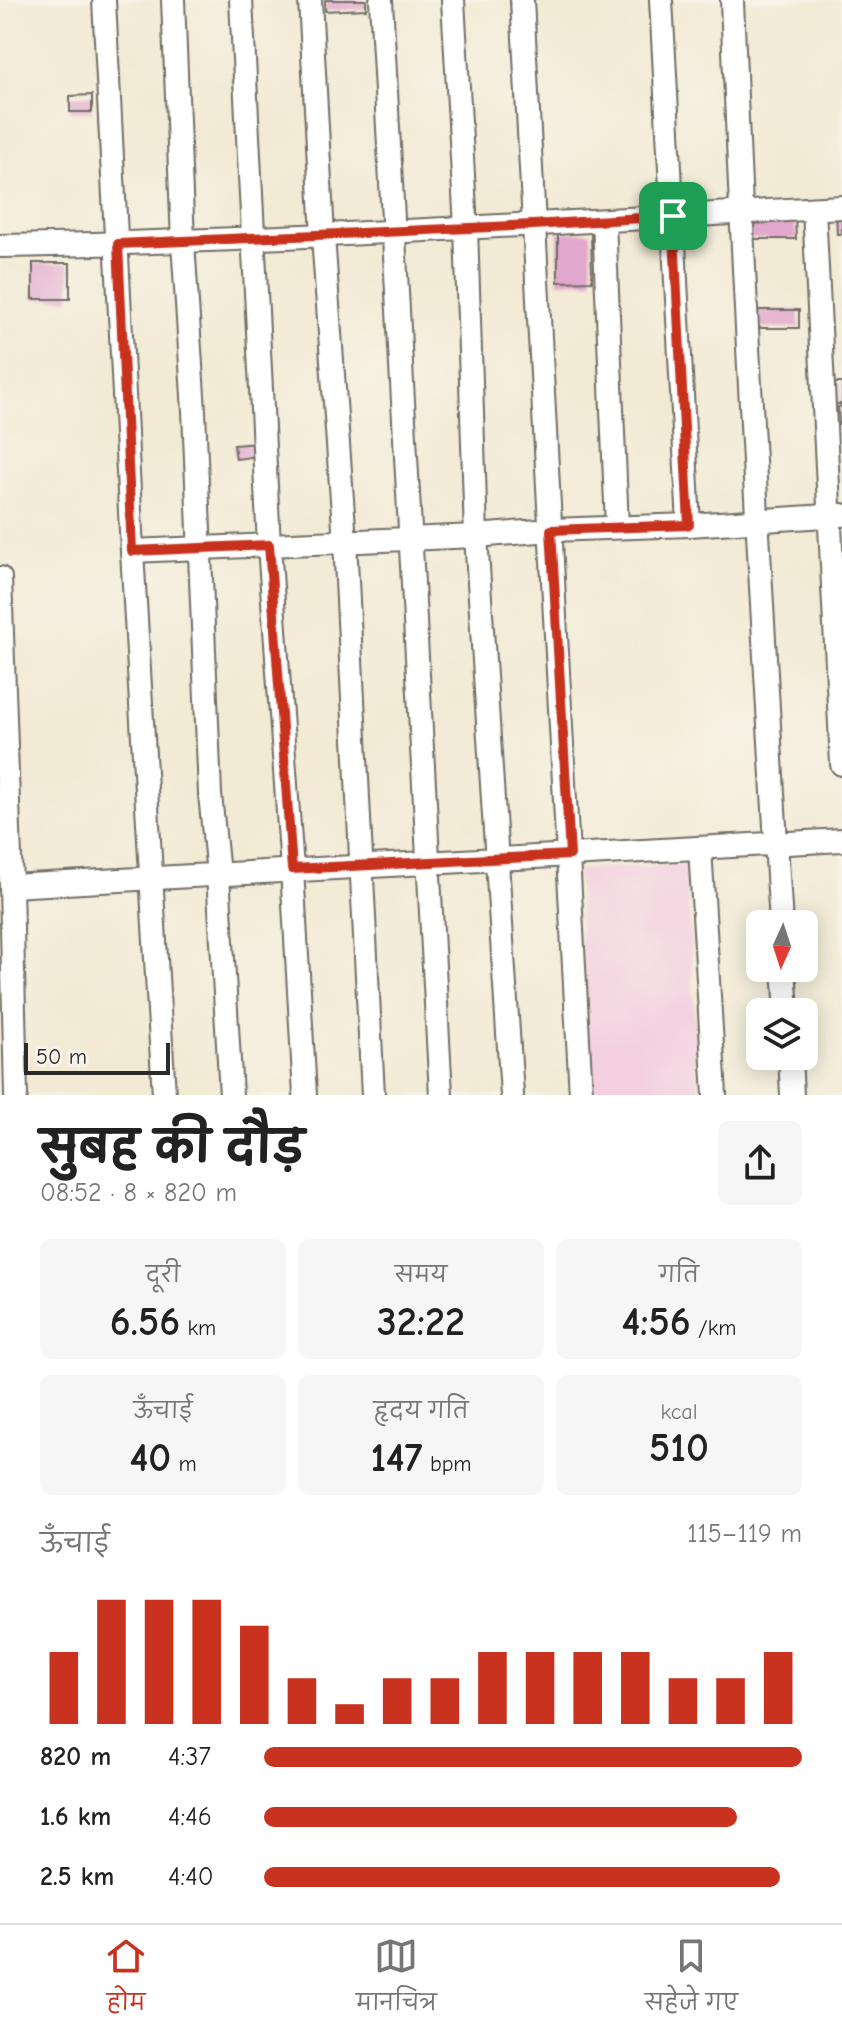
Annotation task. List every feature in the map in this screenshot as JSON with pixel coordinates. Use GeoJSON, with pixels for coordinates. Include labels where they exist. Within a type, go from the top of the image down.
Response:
{"type":"FeatureCollection","features":[{"type":"Feature","properties":{"kind":"street"},"geometry":{"type":"LineString","coordinates":[[104,0],[164,1095]]}},
{"type":"Feature","properties":{"kind":"street"},"geometry":{"type":"LineString","coordinates":[[173,0],[201,549],[210,794],[218,874],[231,1095]]}},
{"type":"Feature","properties":{"kind":"street"},"geometry":{"type":"LineString","coordinates":[[241,0],[269,545],[305,1095]]}},
{"type":"Feature","properties":{"kind":"street"},"geometry":{"type":"LineString","coordinates":[[310,0],[345,541],[373,1095]]}},
{"type":"Feature","properties":{"kind":"street"},"geometry":{"type":"LineString","coordinates":[[381,0],[441,1095]]}},
{"type":"Feature","properties":{"kind":"street"},"geometry":{"type":"LineString","coordinates":[[453,0],[466,228],[476,536],[512,1095]]}},
{"type":"Feature","properties":{"kind":"street"},"geometry":{"type":"LineString","coordinates":[[522,0],[581,1095]]}},
{"type":"Feature","properties":{"kind":"street"},"geometry":{"type":"LineString","coordinates":[[661,0],[689,525]]}},
{"type":"Feature","properties":{"kind":"street"},"geometry":{"type":"LineString","coordinates":[[732,0],[756,520],[780,910]]}},
{"type":"Feature","properties":{"kind":"street"},"geometry":{"type":"LineString","coordinates":[[0,246],[323,236],[842,207]]}},
{"type":"Feature","properties":{"kind":"street"},"geometry":{"type":"LineString","coordinates":[[814,209],[836,515],[842,764]]}},
{"type":"Feature","properties":{"kind":"street"},"geometry":{"type":"LineString","coordinates":[[604,221],[617,527]]}},
{"type":"Feature","properties":{"kind":"street"},"geometry":{"type":"LineString","coordinates":[[132,551],[476,536],[836,515]]}},
{"type":"Feature","properties":{"kind":"street"},"geometry":{"type":"LineString","coordinates":[[0,578],[16,1095]]}},
{"type":"Feature","properties":{"kind":"street"},"geometry":{"type":"LineString","coordinates":[[11,886],[842,840]]}},
{"type":"Feature","properties":{"kind":"street"},"geometry":{"type":"LineString","coordinates":[[700,848],[715,1095]]}},
{"type":"Feature","properties":{"kind":"street"},"geometry":{"type":"LineString","coordinates":[[791,1070],[792,1095]]}},
{"type":"Feature","properties":{"kind":"shaded area"},"geometry":{"type":"Polygon","coordinates":[[[686,864],[699,1095],[589,1095],[577,870],[686,864]]]}},
{"type":"Feature","properties":{"kind":"building"},"geometry":{"type":"Polygon","coordinates":[[[325,0],[366,0],[366,9],[325,11],[325,0]]]}},
{"type":"Feature","properties":{"kind":"building"},"geometry":{"type":"Polygon","coordinates":[[[92,95],[92,112],[70,112],[70,96],[92,95]]]}},
{"type":"Feature","properties":{"kind":"building"},"geometry":{"type":"Polygon","coordinates":[[[836,211],[842,211],[842,234],[837,234],[836,211]]]}},
{"type":"Feature","properties":{"kind":"building"},"geometry":{"type":"Polygon","coordinates":[[[795,217],[796,239],[748,239],[748,218],[795,217]]]}},
{"type":"Feature","properties":{"kind":"building"},"geometry":{"type":"Polygon","coordinates":[[[558,232],[591,232],[592,281],[558,282],[558,232]]]}},
{"type":"Feature","properties":{"kind":"building"},"geometry":{"type":"Polygon","coordinates":[[[33,263],[70,263],[70,299],[33,299],[33,263]]]}},
{"type":"Feature","properties":{"kind":"building"},"geometry":{"type":"Polygon","coordinates":[[[754,310],[799,310],[799,328],[755,328],[754,310]]]}},
{"type":"Feature","properties":{"kind":"building"},"geometry":{"type":"Polygon","coordinates":[[[834,383],[842,383],[842,404],[835,404],[834,383]]]}},
{"type":"Feature","properties":{"kind":"building"},"geometry":{"type":"Polygon","coordinates":[[[842,406],[842,425],[839,425],[838,407],[842,406]]]}},
{"type":"Feature","properties":{"kind":"building"},"geometry":{"type":"Polygon","coordinates":[[[258,443],[259,456],[236,459],[234,445],[258,443]]]}},
{"type":"Feature","properties":{"kind":"route"},"geometry":{"type":"LineString","coordinates":[[673,216],[689,525],[551,530],[570,855],[292,869],[269,545],[132,551],[118,244],[673,216]]}}]}
